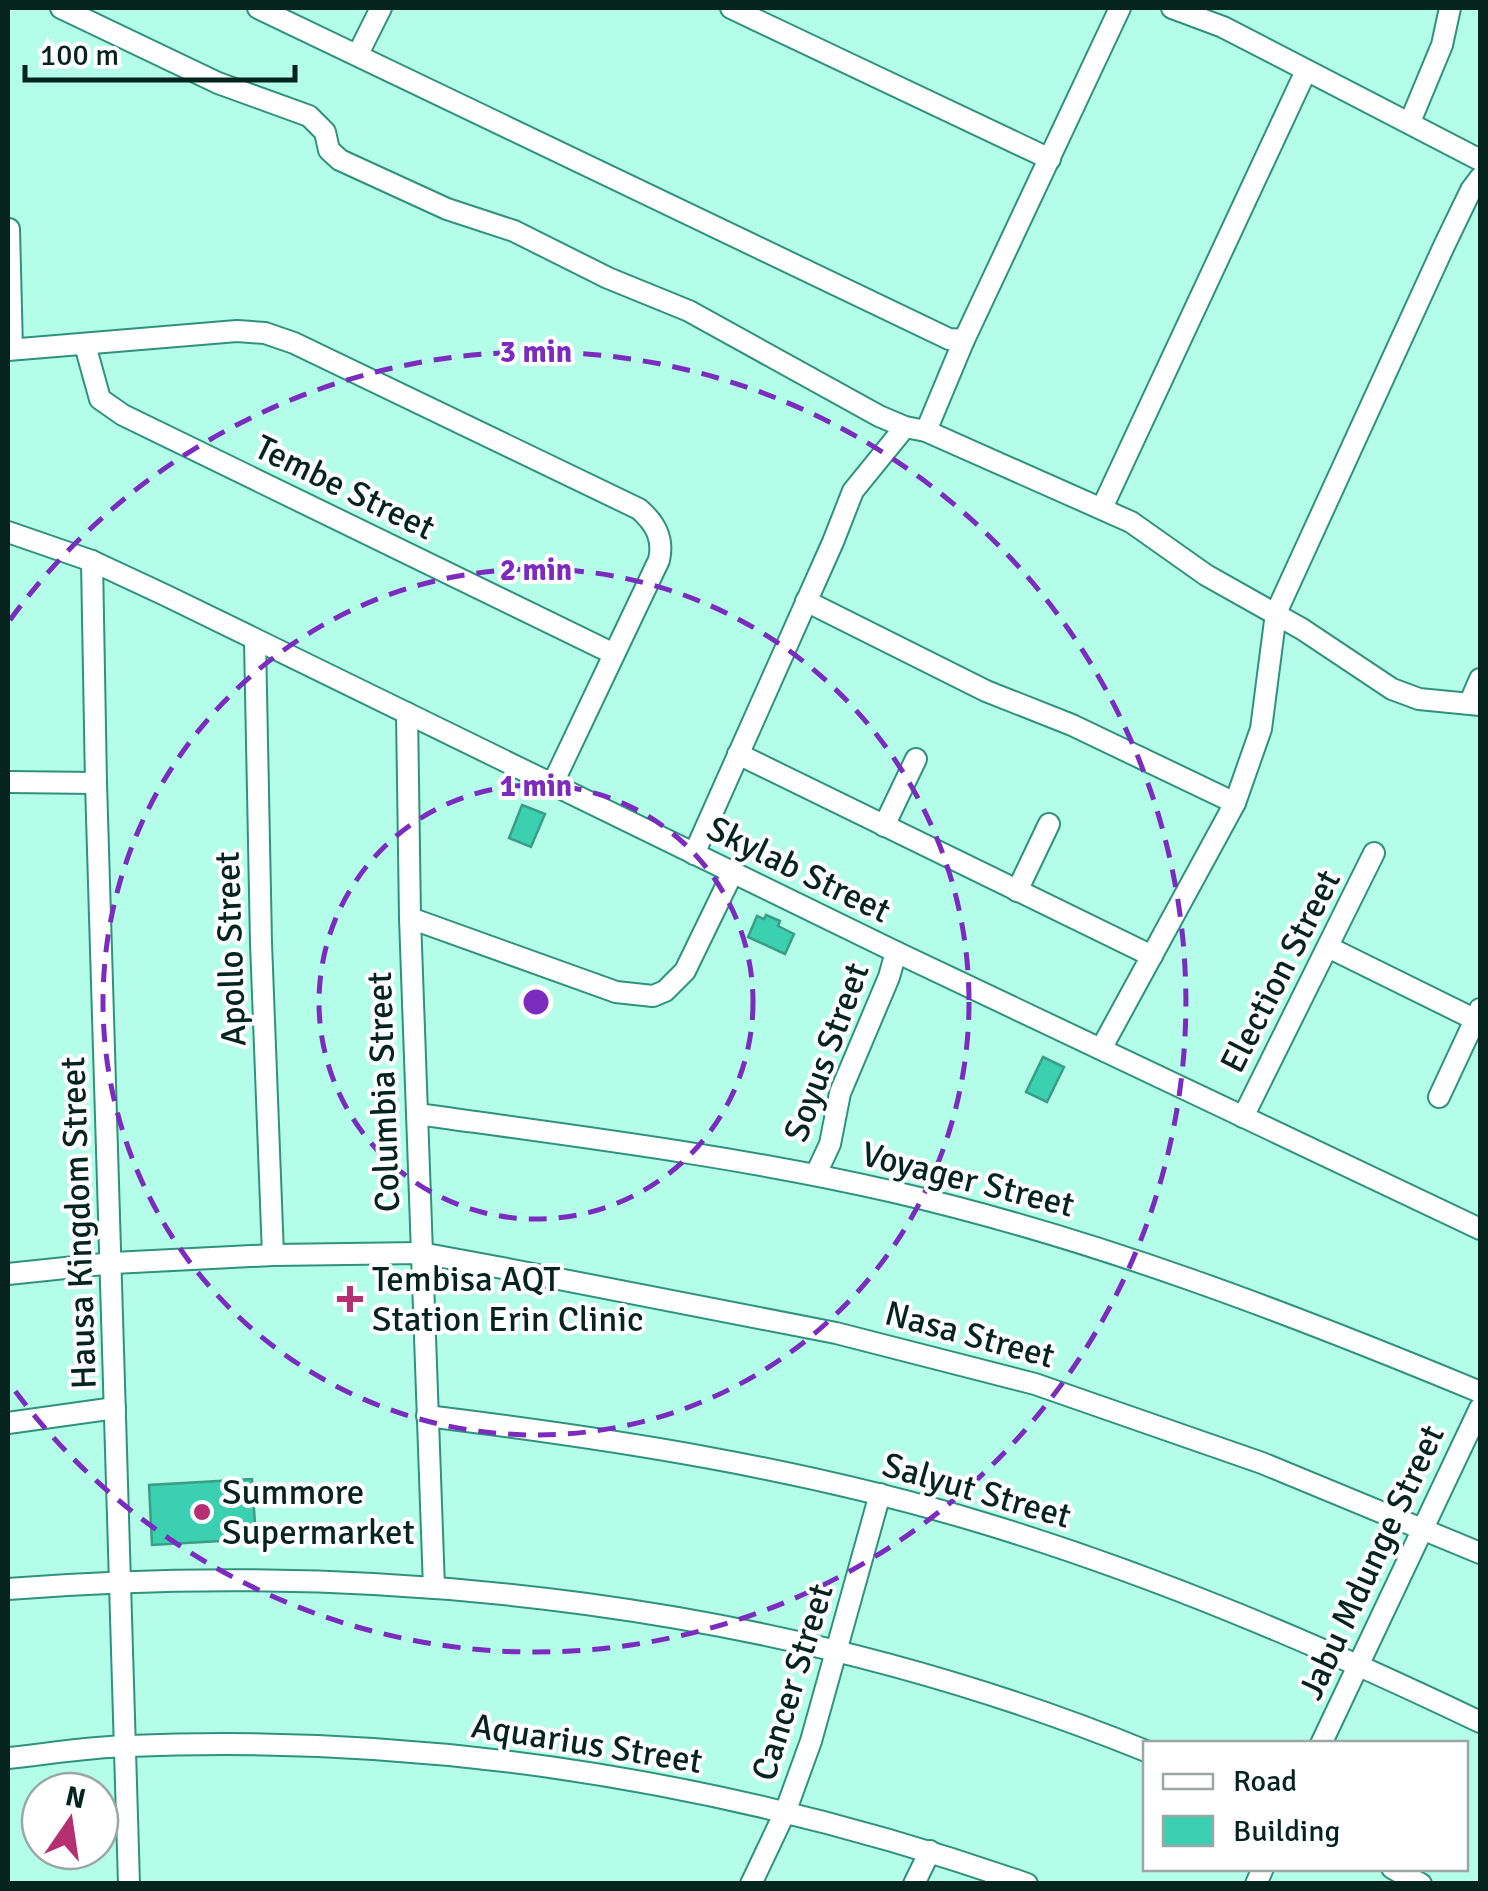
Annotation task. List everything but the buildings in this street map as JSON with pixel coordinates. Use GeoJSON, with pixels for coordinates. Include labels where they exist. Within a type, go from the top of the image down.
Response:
{"type":"FeatureCollection","features":[{"type":"Feature","properties":{"kind":"street"},"geometry":{"type":"LineString","coordinates":[[61,8],[152,48],[218,84],[309,116],[320,126],[328,150],[340,160],[447,209],[514,230],[608,278],[689,311],[760,347],[824,387],[1131,522],[1206,575],[1276,613],[1392,689],[1434,701],[1475,704],[1480,679]]}},
{"type":"Feature","properties":{"kind":"street"},"geometry":{"type":"LineString","coordinates":[[258,8],[949,339],[964,340]]}},
{"type":"Feature","properties":{"kind":"street"},"geometry":{"type":"LineString","coordinates":[[358,54],[380,8]]}},
{"type":"Feature","properties":{"kind":"street"},"geometry":{"type":"LineString","coordinates":[[731,8],[1050,159]]}},
{"type":"Feature","properties":{"kind":"street"},"geometry":{"type":"LineString","coordinates":[[694,854],[833,542],[847,501],[915,429],[964,340],[1120,8]]}},
{"type":"Feature","properties":{"kind":"street"},"geometry":{"type":"LineString","coordinates":[[1172,8],[1223,27],[1480,160]]}},
{"type":"Feature","properties":{"kind":"street"},"geometry":{"type":"LineString","coordinates":[[1410,122],[1442,45],[1450,8]]}},
{"type":"Feature","properties":{"kind":"street"},"geometry":{"type":"LineString","coordinates":[[1102,508],[1305,72]]}},
{"type":"Feature","properties":{"kind":"street"},"geometry":{"type":"LineString","coordinates":[[1101,1049],[1236,803],[1260,729],[1276,613],[1444,246],[1480,178]]}},
{"type":"Feature","properties":{"kind":"street"},"geometry":{"type":"LineString","coordinates":[[9,229],[10,350],[237,331],[278,336],[638,510],[656,526],[662,548],[660,560],[553,783]]}},
{"type":"Feature","properties":{"kind":"street","name":"Tembe Street"},"geometry":{"type":"LineString","coordinates":[[85,345],[100,399],[122,414],[614,654]]}},
{"type":"Feature","properties":{"kind":"street","name":"Skylab Street"},"geometry":{"type":"LineString","coordinates":[[8,532],[92,561],[896,952],[1480,1230]]}},
{"type":"Feature","properties":{"kind":"street","name":"Hausa Kingdom Street"},"geometry":{"type":"LineString","coordinates":[[92,561],[129,1884]]}},
{"type":"Feature","properties":{"kind":"street"},"geometry":{"type":"LineString","coordinates":[[806,601],[986,690],[1236,803]]}},
{"type":"Feature","properties":{"kind":"street","name":"Apollo Street"},"geometry":{"type":"LineString","coordinates":[[255,640],[273,1256]]}},
{"type":"Feature","properties":{"kind":"street","name":"Columbia Street"},"geometry":{"type":"LineString","coordinates":[[407,713],[416,1114],[434,1588]]}},
{"type":"Feature","properties":{"kind":"street"},"geometry":{"type":"LineString","coordinates":[[738,754],[1152,956]]}},
{"type":"Feature","properties":{"kind":"street"},"geometry":{"type":"LineString","coordinates":[[884,826],[916,759]]}},
{"type":"Feature","properties":{"kind":"street"},"geometry":{"type":"LineString","coordinates":[[8,782],[96,783]]}},
{"type":"Feature","properties":{"kind":"street"},"geometry":{"type":"LineString","coordinates":[[1017,891],[1049,824]]}},
{"type":"Feature","properties":{"kind":"street","name":"Election Street"},"geometry":{"type":"LineString","coordinates":[[1243,1117],[1374,853]]}},
{"type":"Feature","properties":{"kind":"street"},"geometry":{"type":"LineString","coordinates":[[410,918],[616,992],[652,996],[665,992],[685,971],[733,872]]}},
{"type":"Feature","properties":{"kind":"street"},"geometry":{"type":"LineString","coordinates":[[1328,947],[1479,1016],[1438,1097]]}},
{"type":"Feature","properties":{"kind":"street","name":"Soyus Street"},"geometry":{"type":"LineString","coordinates":[[816,1174],[830,1144],[840,1093],[896,952]]}},
{"type":"Feature","properties":{"kind":"street","name":"Voyager Street"},"geometry":{"type":"LineString","coordinates":[[416,1114],[816,1174],[1029,1227],[1191,1278],[1480,1392]]}},
{"type":"Feature","properties":{"kind":"street","name":"Nasa Street"},"geometry":{"type":"LineString","coordinates":[[8,1274],[113,1263],[422,1253],[836,1333],[1035,1384],[1203,1441],[1424,1527],[1480,1553]]}},
{"type":"Feature","properties":{"kind":"street"},"geometry":{"type":"LineString","coordinates":[[8,1423],[115,1408]]}},
{"type":"Feature","properties":{"kind":"street","name":"Jabu Mdunge Street"},"geometry":{"type":"LineString","coordinates":[[1322,1741],[1480,1408]]}},
{"type":"Feature","properties":{"kind":"street","name":"Salyut Street"},"geometry":{"type":"LineString","coordinates":[[427,1416],[651,1448],[817,1479],[982,1522],[1199,1597],[1359,1664],[1480,1722]]}},
{"type":"Feature","properties":{"kind":"street","name":"Cancer Street"},"geometry":{"type":"LineString","coordinates":[[751,1884],[786,1810],[837,1652],[880,1494]]}},
{"type":"Feature","properties":{"kind":"street"},"geometry":{"type":"LineString","coordinates":[[8,1588],[121,1580],[277,1579],[434,1588],[685,1620],[837,1652],[996,1697],[1143,1749]]}},
{"type":"Feature","properties":{"kind":"street","name":"Aquarius Street"},"geometry":{"type":"LineString","coordinates":[[8,1758],[125,1746],[314,1747],[482,1758],[637,1781],[786,1810],[930,1850],[1027,1884]]}},
{"type":"Feature","properties":{"kind":"street"},"geometry":{"type":"LineString","coordinates":[[914,1884],[930,1850]]}},
{"type":"Feature","properties":{"kind":"street"},"geometry":{"type":"LineString","coordinates":[[1398,1871],[1422,1884]]}},
{"type":"Feature","properties":{"kind":"place","name":"Tembisa AQT Station Erin Clinic"},"geometry":{"type":"Point","coordinates":[350,1299]}},
{"type":"Feature","properties":{"kind":"place","name":"Summore Supermarket"},"geometry":{"type":"Point","coordinates":[202,1512]}}]}
